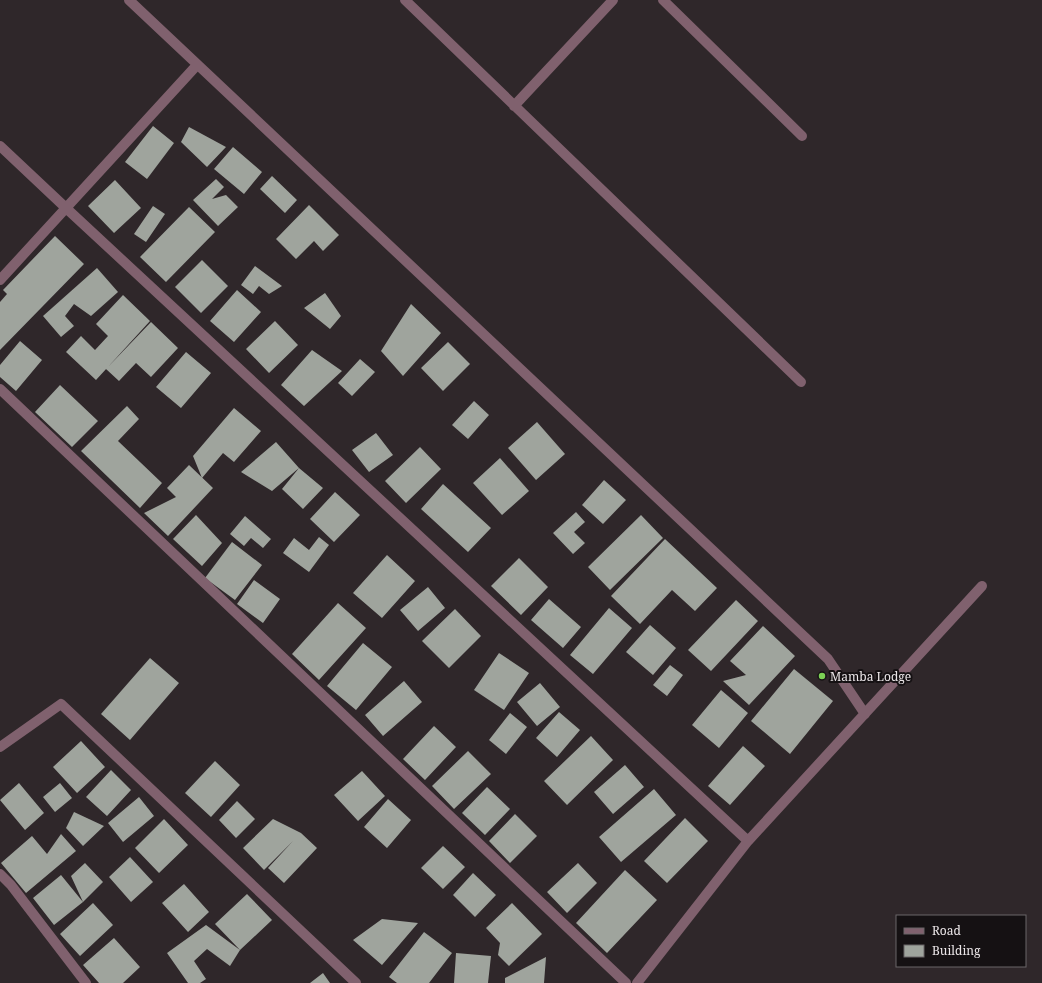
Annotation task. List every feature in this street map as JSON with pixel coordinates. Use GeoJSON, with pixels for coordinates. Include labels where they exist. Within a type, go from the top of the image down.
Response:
{"type":"FeatureCollection","features":[{"type":"Feature","properties":{"kind":"street"},"geometry":{"type":"LineString","coordinates":[[129,0],[828,660],[865,714]]}},
{"type":"Feature","properties":{"kind":"street"},"geometry":{"type":"LineString","coordinates":[[405,0],[801,382]]}},
{"type":"Feature","properties":{"kind":"street"},"geometry":{"type":"LineString","coordinates":[[514,106],[613,0]]}},
{"type":"Feature","properties":{"kind":"street"},"geometry":{"type":"LineString","coordinates":[[663,0],[802,136]]}},
{"type":"Feature","properties":{"kind":"street"},"geometry":{"type":"LineString","coordinates":[[0,280],[197,65]]}},
{"type":"Feature","properties":{"kind":"street"},"geometry":{"type":"LineString","coordinates":[[0,146],[748,841]]}},
{"type":"Feature","properties":{"kind":"street"},"geometry":{"type":"LineString","coordinates":[[0,389],[626,983]]}},
{"type":"Feature","properties":{"kind":"street"},"geometry":{"type":"LineString","coordinates":[[637,983],[748,841],[982,586]]}},
{"type":"Feature","properties":{"kind":"street"},"geometry":{"type":"LineString","coordinates":[[0,747],[61,704],[356,983]]}},
{"type":"Feature","properties":{"kind":"street"},"geometry":{"type":"LineString","coordinates":[[0,874],[11,885],[86,983]]}},
{"type":"Feature","properties":{"kind":"building"},"geometry":{"type":"Polygon","coordinates":[[[153,126],[174,143],[147,179],[125,162],[153,126]]]}},
{"type":"Feature","properties":{"kind":"building"},"geometry":{"type":"Polygon","coordinates":[[[189,127],[226,147],[207,167],[181,142],[189,127]]]}},
{"type":"Feature","properties":{"kind":"building"},"geometry":{"type":"Polygon","coordinates":[[[233,147],[262,172],[244,194],[214,169],[233,147]]]}},
{"type":"Feature","properties":{"kind":"building"},"geometry":{"type":"Polygon","coordinates":[[[272,176],[297,200],[285,213],[260,189],[272,176]]]}},
{"type":"Feature","properties":{"kind":"building"},"geometry":{"type":"Polygon","coordinates":[[[216,179],[224,187],[212,199],[226,195],[238,207],[218,226],[193,200],[216,179]]]}},
{"type":"Feature","properties":{"kind":"building"},"geometry":{"type":"Polygon","coordinates":[[[115,180],[141,208],[114,233],[88,206],[115,180]]]}},
{"type":"Feature","properties":{"kind":"building"},"geometry":{"type":"Polygon","coordinates":[[[309,205],[339,235],[323,251],[314,241],[296,259],[276,239],[309,205]]]}},
{"type":"Feature","properties":{"kind":"building"},"geometry":{"type":"Polygon","coordinates":[[[153,206],[165,214],[146,242],[134,234],[153,206]]]}},
{"type":"Feature","properties":{"kind":"building"},"geometry":{"type":"Polygon","coordinates":[[[189,207],[215,232],[166,282],[140,257],[189,207]]]}},
{"type":"Feature","properties":{"kind":"building"},"geometry":{"type":"Polygon","coordinates":[[[55,236],[84,264],[0,350],[0,302],[7,294],[3,290],[55,236]]]}},
{"type":"Feature","properties":{"kind":"building"},"geometry":{"type":"Polygon","coordinates":[[[202,260],[228,286],[201,313],[175,287],[202,260]]]}},
{"type":"Feature","properties":{"kind":"building"},"geometry":{"type":"Polygon","coordinates":[[[255,266],[282,286],[269,294],[259,286],[253,294],[241,285],[255,266]]]}},
{"type":"Feature","properties":{"kind":"building"},"geometry":{"type":"Polygon","coordinates":[[[97,268],[118,292],[91,316],[74,304],[65,316],[74,326],[61,337],[43,316],[97,268]]]}},
{"type":"Feature","properties":{"kind":"building"},"geometry":{"type":"Polygon","coordinates":[[[237,290],[261,312],[234,342],[210,321],[237,290]]]}},
{"type":"Feature","properties":{"kind":"building"},"geometry":{"type":"Polygon","coordinates":[[[325,293],[341,316],[330,329],[304,308],[325,293]]]}},
{"type":"Feature","properties":{"kind":"building"},"geometry":{"type":"Polygon","coordinates":[[[123,295],[150,321],[96,380],[66,352],[81,336],[95,350],[108,336],[96,324],[123,295]]]}},
{"type":"Feature","properties":{"kind":"building"},"geometry":{"type":"Polygon","coordinates":[[[411,304],[441,333],[403,376],[381,351],[411,304]]]}},
{"type":"Feature","properties":{"kind":"building"},"geometry":{"type":"Polygon","coordinates":[[[275,321],[298,345],[269,373],[246,349],[275,321]]]}},
{"type":"Feature","properties":{"kind":"building"},"geometry":{"type":"Polygon","coordinates":[[[151,322],[178,348],[151,377],[136,363],[119,381],[106,369],[151,322]]]}},
{"type":"Feature","properties":{"kind":"building"},"geometry":{"type":"Polygon","coordinates":[[[20,341],[42,360],[16,391],[0,377],[0,365],[20,341]]]}},
{"type":"Feature","properties":{"kind":"building"},"geometry":{"type":"Polygon","coordinates":[[[448,342],[470,364],[443,391],[421,368],[448,342]]]}},
{"type":"Feature","properties":{"kind":"building"},"geometry":{"type":"Polygon","coordinates":[[[312,350],[342,371],[304,406],[281,385],[312,350]]]}},
{"type":"Feature","properties":{"kind":"building"},"geometry":{"type":"Polygon","coordinates":[[[186,352],[211,373],[181,408],[156,387],[186,352]]]}},
{"type":"Feature","properties":{"kind":"building"},"geometry":{"type":"Polygon","coordinates":[[[360,359],[375,372],[352,396],[338,383],[360,359]]]}},
{"type":"Feature","properties":{"kind":"building"},"geometry":{"type":"Polygon","coordinates":[[[60,385],[98,421],[72,447],[35,412],[60,385]]]}},
{"type":"Feature","properties":{"kind":"building"},"geometry":{"type":"Polygon","coordinates":[[[474,401],[489,415],[468,439],[452,425],[474,401]]]}},
{"type":"Feature","properties":{"kind":"building"},"geometry":{"type":"Polygon","coordinates":[[[127,406],[139,419],[118,441],[162,483],[140,508],[81,451],[127,406]]]}},
{"type":"Feature","properties":{"kind":"building"},"geometry":{"type":"Polygon","coordinates":[[[234,408],[261,431],[234,462],[223,453],[202,478],[193,456],[234,408]]]}},
{"type":"Feature","properties":{"kind":"building"},"geometry":{"type":"Polygon","coordinates":[[[537,422],[565,454],[536,480],[508,448],[537,422]]]}},
{"type":"Feature","properties":{"kind":"building"},"geometry":{"type":"Polygon","coordinates":[[[376,433],[393,455],[369,472],[352,450],[376,433]]]}},
{"type":"Feature","properties":{"kind":"building"},"geometry":{"type":"Polygon","coordinates":[[[276,442],[299,468],[272,491],[241,472],[276,442]]]}},
{"type":"Feature","properties":{"kind":"building"},"geometry":{"type":"Polygon","coordinates":[[[420,447],[441,469],[406,503],[385,481],[420,447]]]}},
{"type":"Feature","properties":{"kind":"building"},"geometry":{"type":"Polygon","coordinates":[[[500,458],[529,491],[502,515],[473,483],[500,458]]]}},
{"type":"Feature","properties":{"kind":"building"},"geometry":{"type":"Polygon","coordinates":[[[189,465],[213,488],[168,536],[144,513],[176,497],[167,488],[189,465]]]}},
{"type":"Feature","properties":{"kind":"building"},"geometry":{"type":"Polygon","coordinates":[[[299,468],[323,488],[303,509],[282,489],[299,468]]]}},
{"type":"Feature","properties":{"kind":"building"},"geometry":{"type":"Polygon","coordinates":[[[604,480],[626,500],[603,524],[582,505],[604,480]]]}},
{"type":"Feature","properties":{"kind":"building"},"geometry":{"type":"Polygon","coordinates":[[[443,484],[491,528],[468,552],[421,509],[443,484]]]}},
{"type":"Feature","properties":{"kind":"building"},"geometry":{"type":"Polygon","coordinates":[[[335,492],[360,515],[334,542],[310,519],[335,492]]]}},
{"type":"Feature","properties":{"kind":"building"},"geometry":{"type":"Polygon","coordinates":[[[576,512],[585,522],[574,532],[585,543],[573,554],[553,533],[576,512]]]}},
{"type":"Feature","properties":{"kind":"building"},"geometry":{"type":"Polygon","coordinates":[[[196,515],[222,543],[202,566],[173,539],[196,515]]]}},
{"type":"Feature","properties":{"kind":"building"},"geometry":{"type":"Polygon","coordinates":[[[641,515],[663,538],[610,590],[588,567],[641,515]]]}},
{"type":"Feature","properties":{"kind":"building"},"geometry":{"type":"Polygon","coordinates":[[[245,516],[271,539],[263,548],[251,538],[244,546],[230,534],[245,516]]]}},
{"type":"Feature","properties":{"kind":"building"},"geometry":{"type":"Polygon","coordinates":[[[319,537],[329,545],[309,572],[283,553],[294,538],[309,550],[319,537]]]}},
{"type":"Feature","properties":{"kind":"building"},"geometry":{"type":"Polygon","coordinates":[[[665,539],[717,588],[695,611],[672,590],[640,624],[611,596],[665,539]]]}},
{"type":"Feature","properties":{"kind":"building"},"geometry":{"type":"Polygon","coordinates":[[[232,542],[262,565],[235,600],[205,578],[232,542]]]}},
{"type":"Feature","properties":{"kind":"building"},"geometry":{"type":"Polygon","coordinates":[[[387,555],[415,581],[382,618],[353,593],[387,555]]]}},
{"type":"Feature","properties":{"kind":"building"},"geometry":{"type":"Polygon","coordinates":[[[519,558],[548,587],[521,615],[491,586],[519,558]]]}},
{"type":"Feature","properties":{"kind":"building"},"geometry":{"type":"Polygon","coordinates":[[[254,580],[280,599],[263,623],[237,604],[254,580]]]}},
{"type":"Feature","properties":{"kind":"building"},"geometry":{"type":"Polygon","coordinates":[[[428,587],[445,608],[418,631],[400,610],[428,587]]]}},
{"type":"Feature","properties":{"kind":"building"},"geometry":{"type":"Polygon","coordinates":[[[549,599],[581,627],[563,648],[531,620],[549,599]]]}},
{"type":"Feature","properties":{"kind":"building"},"geometry":{"type":"Polygon","coordinates":[[[736,600],[758,621],[711,671],[688,650],[736,600]]]}},
{"type":"Feature","properties":{"kind":"building"},"geometry":{"type":"Polygon","coordinates":[[[338,603],[366,628],[319,680],[292,654],[338,603]]]}},
{"type":"Feature","properties":{"kind":"building"},"geometry":{"type":"Polygon","coordinates":[[[609,608],[632,628],[593,674],[570,655],[609,608]]]}},
{"type":"Feature","properties":{"kind":"building"},"geometry":{"type":"Polygon","coordinates":[[[455,609],[481,636],[449,668],[422,641],[455,609]]]}},
{"type":"Feature","properties":{"kind":"building"},"geometry":{"type":"Polygon","coordinates":[[[650,625],[676,648],[653,675],[626,652],[650,625]]]}},
{"type":"Feature","properties":{"kind":"building"},"geometry":{"type":"Polygon","coordinates":[[[763,626],[795,656],[749,705],[723,681],[746,675],[730,661],[763,626]]]}},
{"type":"Feature","properties":{"kind":"building"},"geometry":{"type":"Polygon","coordinates":[[[363,643],[392,667],[356,710],[327,686],[363,643]]]}},
{"type":"Feature","properties":{"kind":"building"},"geometry":{"type":"Polygon","coordinates":[[[499,653],[529,673],[504,710],[474,690],[499,653]]]}},
{"type":"Feature","properties":{"kind":"building"},"geometry":{"type":"Polygon","coordinates":[[[150,658],[179,683],[130,740],[101,714],[150,658]]]}},
{"type":"Feature","properties":{"kind":"building"},"geometry":{"type":"Polygon","coordinates":[[[670,665],[683,675],[667,696],[653,685],[670,665]]]}},
{"type":"Feature","properties":{"kind":"building"},"geometry":{"type":"Polygon","coordinates":[[[794,669],[833,701],[790,754],[751,721],[794,669]]]}},
{"type":"Feature","properties":{"kind":"building"},"geometry":{"type":"Polygon","coordinates":[[[404,681],[422,702],[383,736],[365,715],[404,681]]]}},
{"type":"Feature","properties":{"kind":"building"},"geometry":{"type":"Polygon","coordinates":[[[540,683],[560,707],[537,726],[517,702],[540,683]]]}},
{"type":"Feature","properties":{"kind":"building"},"geometry":{"type":"Polygon","coordinates":[[[721,690],[748,713],[719,748],[692,725],[721,690]]]}},
{"type":"Feature","properties":{"kind":"building"},"geometry":{"type":"Polygon","coordinates":[[[559,712],[580,730],[557,757],[536,738],[559,712]]]}},
{"type":"Feature","properties":{"kind":"building"},"geometry":{"type":"Polygon","coordinates":[[[510,713],[527,727],[506,754],[489,740],[510,713]]]}},
{"type":"Feature","properties":{"kind":"building"},"geometry":{"type":"Polygon","coordinates":[[[434,726],[456,747],[425,780],[403,759],[434,726]]]}},
{"type":"Feature","properties":{"kind":"building"},"geometry":{"type":"Polygon","coordinates":[[[591,736],[613,760],[567,805],[544,781],[591,736]]]}},
{"type":"Feature","properties":{"kind":"building"},"geometry":{"type":"Polygon","coordinates":[[[81,741],[105,767],[77,793],[53,767],[81,741]]]}},
{"type":"Feature","properties":{"kind":"building"},"geometry":{"type":"Polygon","coordinates":[[[743,746],[765,766],[730,805],[708,786],[743,746]]]}},
{"type":"Feature","properties":{"kind":"building"},"geometry":{"type":"Polygon","coordinates":[[[468,751],[491,774],[454,809],[432,786],[468,751]]]}},
{"type":"Feature","properties":{"kind":"building"},"geometry":{"type":"Polygon","coordinates":[[[215,761],[240,785],[211,817],[185,793],[215,761]]]}},
{"type":"Feature","properties":{"kind":"building"},"geometry":{"type":"Polygon","coordinates":[[[625,765],[644,787],[613,814],[594,792],[625,765]]]}},
{"type":"Feature","properties":{"kind":"building"},"geometry":{"type":"Polygon","coordinates":[[[111,770],[131,790],[107,816],[86,797],[111,770]]]}},
{"type":"Feature","properties":{"kind":"building"},"geometry":{"type":"Polygon","coordinates":[[[362,771],[385,796],[358,821],[334,795],[362,771]]]}},
{"type":"Feature","properties":{"kind":"building"},"geometry":{"type":"Polygon","coordinates":[[[19,783],[44,813],[25,830],[0,800],[19,783]]]}},
{"type":"Feature","properties":{"kind":"building"},"geometry":{"type":"Polygon","coordinates":[[[60,783],[72,798],[55,812],[43,797],[60,783]]]}},
{"type":"Feature","properties":{"kind":"building"},"geometry":{"type":"Polygon","coordinates":[[[487,787],[510,809],[485,835],[462,813],[487,787]]]}},
{"type":"Feature","properties":{"kind":"building"},"geometry":{"type":"Polygon","coordinates":[[[654,789],[676,815],[621,862],[599,837],[654,789]]]}},
{"type":"Feature","properties":{"kind":"building"},"geometry":{"type":"Polygon","coordinates":[[[139,797],[154,816],[123,842],[108,823],[139,797]]]}},
{"type":"Feature","properties":{"kind":"building"},"geometry":{"type":"Polygon","coordinates":[[[388,799],[411,820],[387,848],[364,827],[388,799]]]}},
{"type":"Feature","properties":{"kind":"building"},"geometry":{"type":"Polygon","coordinates":[[[237,801],[255,819],[236,838],[219,820],[237,801]]]}},
{"type":"Feature","properties":{"kind":"building"},"geometry":{"type":"Polygon","coordinates":[[[74,812],[104,826],[83,846],[66,828],[74,812]]]}},
{"type":"Feature","properties":{"kind":"building"},"geometry":{"type":"Polygon","coordinates":[[[515,814],[537,836],[510,863],[489,841],[515,814]]]}},
{"type":"Feature","properties":{"kind":"building"},"geometry":{"type":"Polygon","coordinates":[[[685,818],[708,841],[667,883],[644,861],[685,818]]]}},
{"type":"Feature","properties":{"kind":"building"},"geometry":{"type":"Polygon","coordinates":[[[164,819],[188,845],[159,873],[135,848],[164,819]]]}},
{"type":"Feature","properties":{"kind":"building"},"geometry":{"type":"Polygon","coordinates":[[[273,819],[301,833],[317,848],[284,883],[268,868],[293,841],[264,870],[243,848],[273,819]]]}},
{"type":"Feature","properties":{"kind":"building"},"geometry":{"type":"Polygon","coordinates":[[[61,834],[76,851],[26,893],[1,863],[32,836],[47,854],[61,834]]]}},
{"type":"Feature","properties":{"kind":"building"},"geometry":{"type":"Polygon","coordinates":[[[443,846],[465,867],[443,889],[421,868],[443,846]]]}},
{"type":"Feature","properties":{"kind":"building"},"geometry":{"type":"Polygon","coordinates":[[[130,857],[153,882],[131,902],[109,877],[130,857]]]}},
{"type":"Feature","properties":{"kind":"building"},"geometry":{"type":"Polygon","coordinates":[[[85,863],[103,882],[83,902],[71,876],[85,863]]]}},
{"type":"Feature","properties":{"kind":"building"},"geometry":{"type":"Polygon","coordinates":[[[578,863],[597,883],[567,913],[547,892],[578,863]]]}},
{"type":"Feature","properties":{"kind":"building"},"geometry":{"type":"Polygon","coordinates":[[[625,870],[657,900],[607,953],[576,923],[625,870]]]}},
{"type":"Feature","properties":{"kind":"building"},"geometry":{"type":"Polygon","coordinates":[[[473,873],[496,895],[475,917],[453,895],[473,873]]]}},
{"type":"Feature","properties":{"kind":"building"},"geometry":{"type":"Polygon","coordinates":[[[61,875],[83,902],[54,925],[33,898],[61,875]]]}},
{"type":"Feature","properties":{"kind":"building"},"geometry":{"type":"Polygon","coordinates":[[[184,884],[209,912],[188,932],[162,903],[184,884]]]}},
{"type":"Feature","properties":{"kind":"building"},"geometry":{"type":"Polygon","coordinates":[[[247,894],[272,920],[240,950],[215,924],[247,894]]]}},
{"type":"Feature","properties":{"kind":"building"},"geometry":{"type":"Polygon","coordinates":[[[93,903],[113,925],[80,956],[60,934],[93,903]]]}},
{"type":"Feature","properties":{"kind":"building"},"geometry":{"type":"Polygon","coordinates":[[[512,903],[542,934],[509,966],[498,955],[500,943],[486,928],[512,903]]]}},
{"type":"Feature","properties":{"kind":"building"},"geometry":{"type":"Polygon","coordinates":[[[382,919],[418,923],[382,965],[353,940],[382,919]]]}},
{"type":"Feature","properties":{"kind":"building"},"geometry":{"type":"Polygon","coordinates":[[[206,925],[240,950],[230,966],[207,949],[194,961],[206,979],[200,983],[188,983],[167,953],[206,925]]]}},
{"type":"Feature","properties":{"kind":"building"},"geometry":{"type":"Polygon","coordinates":[[[424,932],[452,953],[429,983],[397,983],[389,977],[424,932]]]}},
{"type":"Feature","properties":{"kind":"building"},"geometry":{"type":"Polygon","coordinates":[[[114,938],[140,967],[123,983],[99,983],[83,965],[114,938]]]}},
{"type":"Feature","properties":{"kind":"building"},"geometry":{"type":"Polygon","coordinates":[[[456,953],[491,956],[488,983],[454,983],[456,953]]]}},
{"type":"Feature","properties":{"kind":"building"},"geometry":{"type":"Polygon","coordinates":[[[546,957],[544,983],[505,983],[505,978],[546,957]]]}},
{"type":"Feature","properties":{"kind":"building"},"geometry":{"type":"Polygon","coordinates":[[[323,973],[330,983],[310,983],[323,973]]]}},
{"type":"Feature","properties":{"kind":"place","name":"Mamba Lodge"},"geometry":{"type":"Point","coordinates":[822,676]}}]}
